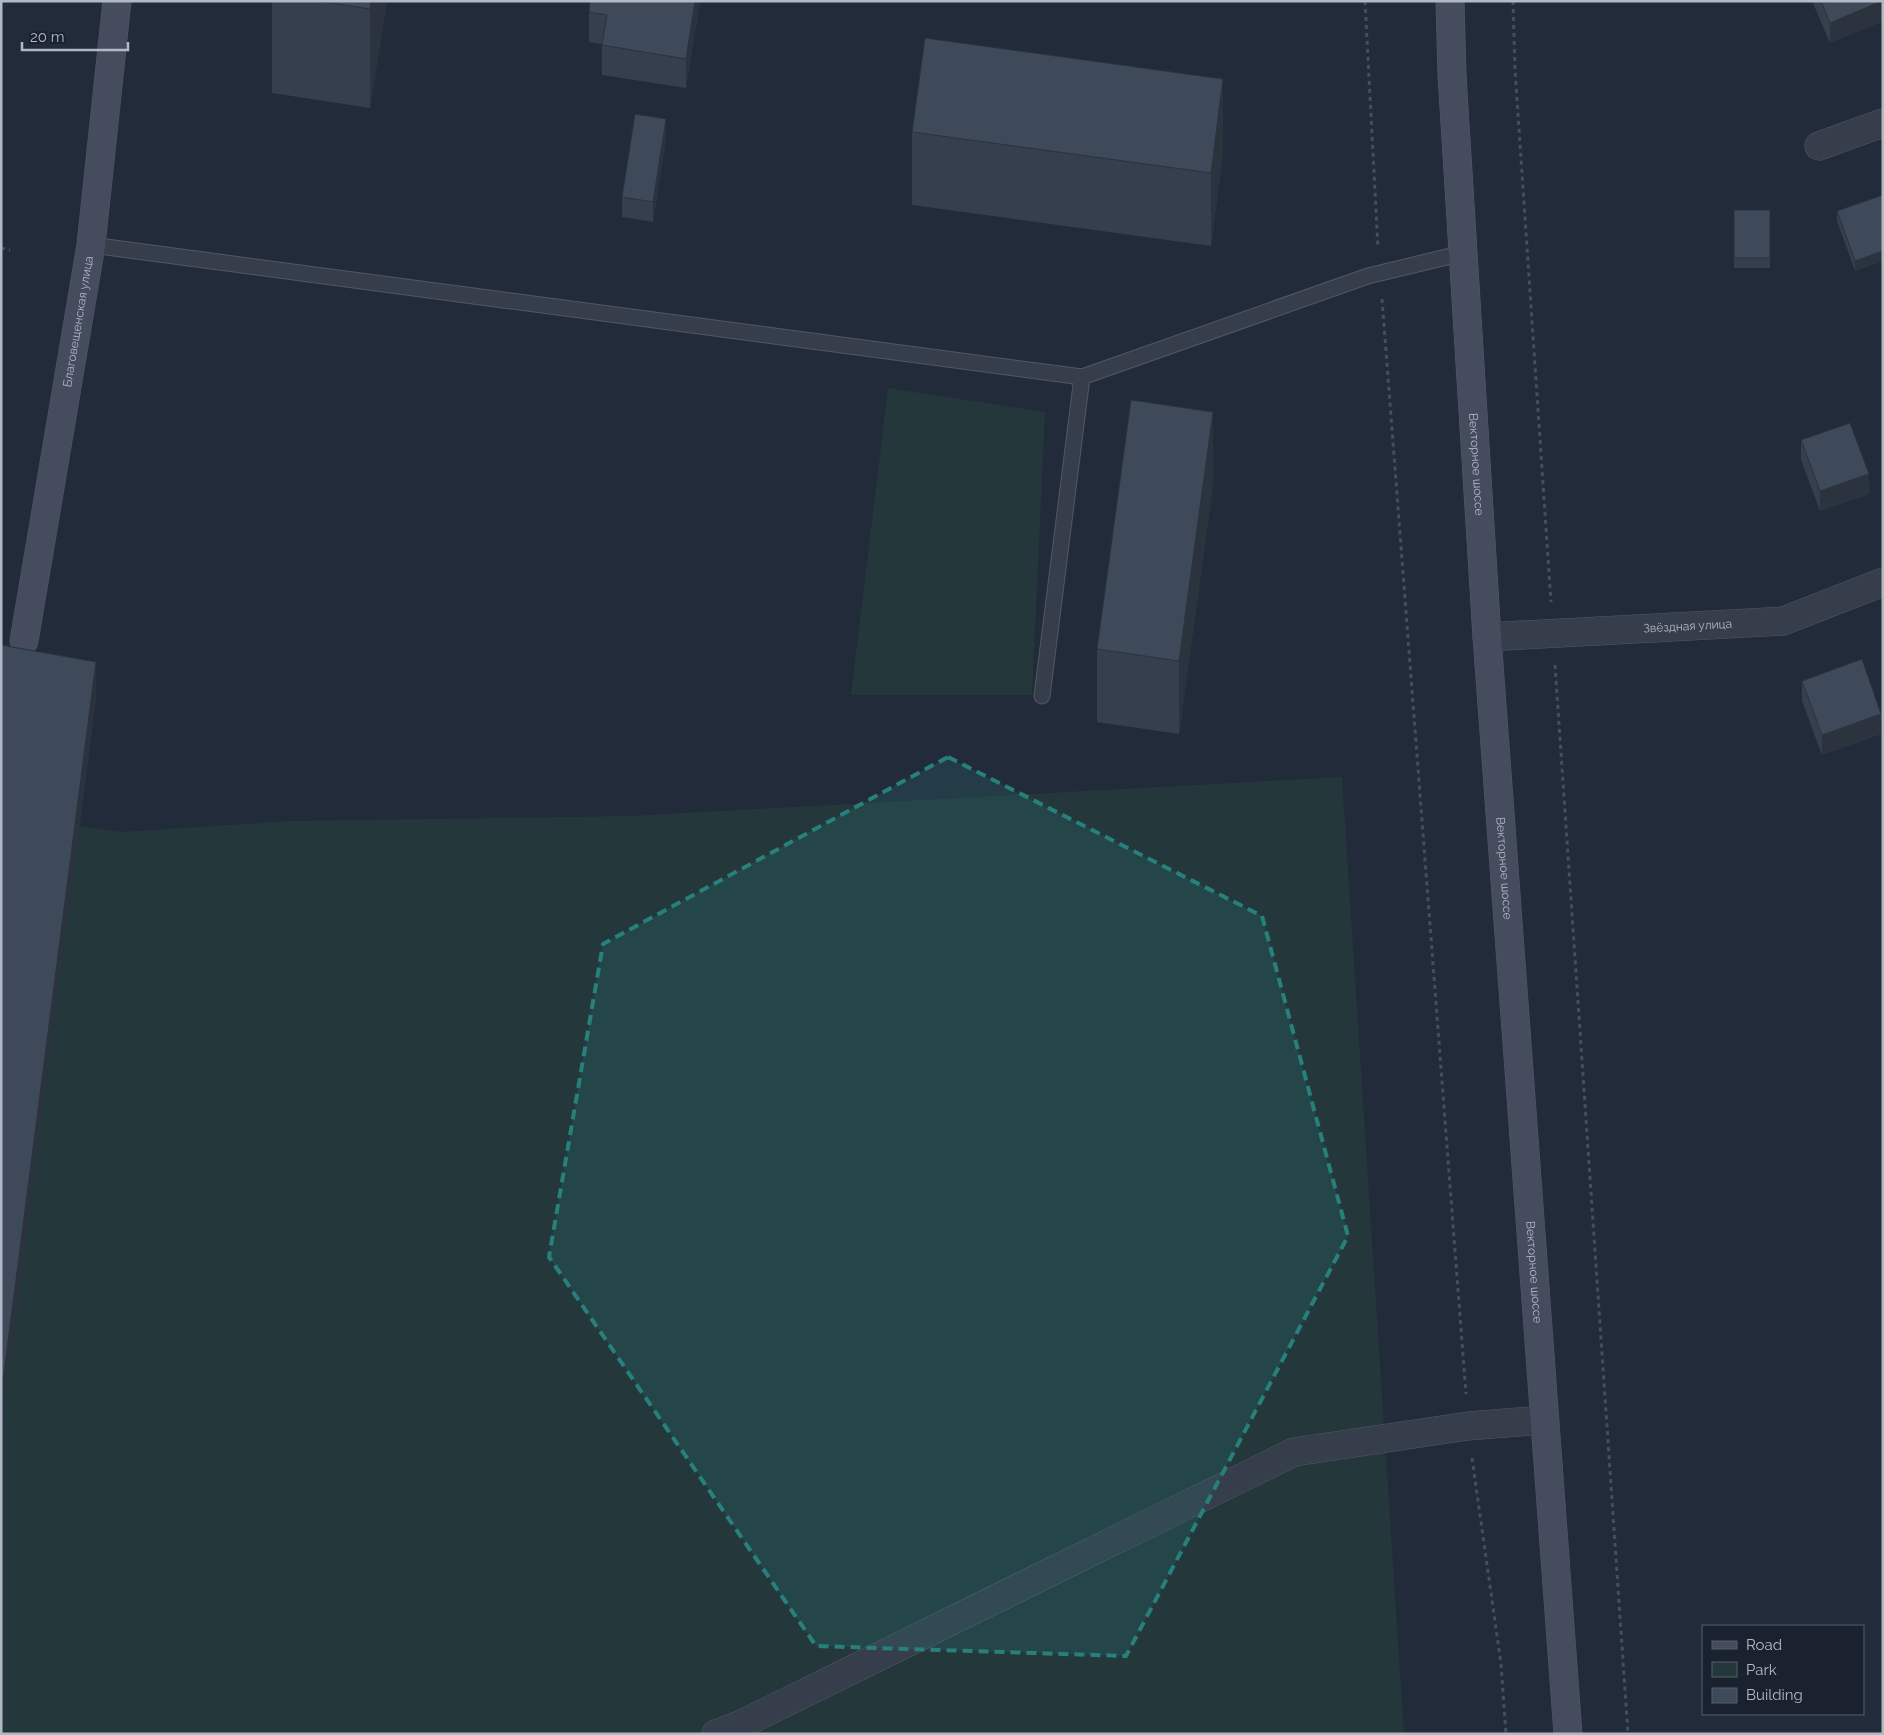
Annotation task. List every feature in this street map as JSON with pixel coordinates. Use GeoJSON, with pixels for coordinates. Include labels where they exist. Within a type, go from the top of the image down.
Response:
{"type":"FeatureCollection","features":[{"type":"Feature","properties":{"kind":"main road","name":"Благовещенская улица"},"geometry":{"type":"LineString","coordinates":[[24,640],[91,245],[117,1]]}},
{"type":"Feature","properties":{"kind":"main road","name":"Векторное шоссе"},"geometry":{"type":"LineString","coordinates":[[1450,1],[1452,75],[1487,637],[1543,1420],[1568,1734]]}},
{"type":"Feature","properties":{"kind":"street"},"geometry":{"type":"LineString","coordinates":[[1819,146],[1883,123]]}},
{"type":"Feature","properties":{"kind":"street","name":"Звёздная улица"},"geometry":{"type":"LineString","coordinates":[[1487,637],[1782,621],[1883,582]]}},
{"type":"Feature","properties":{"kind":"street"},"geometry":{"type":"LineString","coordinates":[[716,1734],[742,1724],[1294,1452],[1468,1426],[1543,1420]]}},
{"type":"Feature","properties":{"kind":"lane"},"geometry":{"type":"LineString","coordinates":[[91,245],[1082,377],[1368,276],[1463,253]]}},
{"type":"Feature","properties":{"kind":"lane"},"geometry":{"type":"LineString","coordinates":[[1042,696],[1082,377]]}},
{"type":"Feature","properties":{"kind":"path"},"geometry":{"type":"LineString","coordinates":[[1365,1],[1380,273],[1468,1426],[1501,1664],[1506,1734]]}},
{"type":"Feature","properties":{"kind":"path"},"geometry":{"type":"LineString","coordinates":[[1513,1],[1516,80],[1628,1734]]}},
{"type":"Feature","properties":{"kind":"path"},"geometry":{"type":"LineString","coordinates":[[1,248],[10,250]]}},
{"type":"Feature","properties":{"kind":"highlighted area"},"geometry":{"type":"Polygon","coordinates":[[[948,757],[1262,916],[1348,1236],[1126,1656],[816,1646],[549,1257],[603,944],[948,757]]]}},
{"type":"Feature","properties":{"kind":"green space"},"geometry":{"type":"Polygon","coordinates":[[[888,388],[1045,412],[1032,695],[851,695],[888,388]]]}},
{"type":"Feature","properties":{"kind":"green space"},"geometry":{"type":"Polygon","coordinates":[[[1342,777],[1404,1734],[1,1734],[1,815],[121,832],[292,821],[629,816],[1342,777]]]}},
{"type":"Feature","properties":{"kind":"building"},"geometry":{"type":"Polygon","coordinates":[[[319,1],[371,1],[370,9],[319,1]]]}},
{"type":"Feature","properties":{"kind":"building"},"geometry":{"type":"Polygon","coordinates":[[[590,1],[695,1],[686,59],[602,45],[607,15],[589,12],[590,1]]]}},
{"type":"Feature","properties":{"kind":"building"},"geometry":{"type":"Polygon","coordinates":[[[1821,1],[1882,1],[1830,23],[1821,1]]]}},
{"type":"Feature","properties":{"kind":"building"},"geometry":{"type":"Polygon","coordinates":[[[925,38],[1223,79],[1211,173],[912,132],[925,38]]]}},
{"type":"Feature","properties":{"kind":"building"},"geometry":{"type":"Polygon","coordinates":[[[635,114],[666,119],[653,202],[622,197],[635,114]]]}},
{"type":"Feature","properties":{"kind":"building"},"geometry":{"type":"Polygon","coordinates":[[[1883,195],[1883,251],[1855,261],[1837,211],[1883,195]]]}},
{"type":"Feature","properties":{"kind":"building"},"geometry":{"type":"Polygon","coordinates":[[[1734,210],[1770,210],[1770,258],[1734,258],[1734,210]]]}},
{"type":"Feature","properties":{"kind":"building"},"geometry":{"type":"Polygon","coordinates":[[[1131,400],[1213,412],[1179,661],[1097,649],[1131,400]]]}},
{"type":"Feature","properties":{"kind":"building"},"geometry":{"type":"Polygon","coordinates":[[[1850,423],[1869,474],[1820,491],[1801,440],[1850,423]]]}},
{"type":"Feature","properties":{"kind":"building"},"geometry":{"type":"Polygon","coordinates":[[[1,645],[96,662],[1,1396],[1,645]]]}},
{"type":"Feature","properties":{"kind":"building"},"geometry":{"type":"Polygon","coordinates":[[[1862,659],[1881,714],[1822,735],[1802,681],[1862,659]]]}}]}
